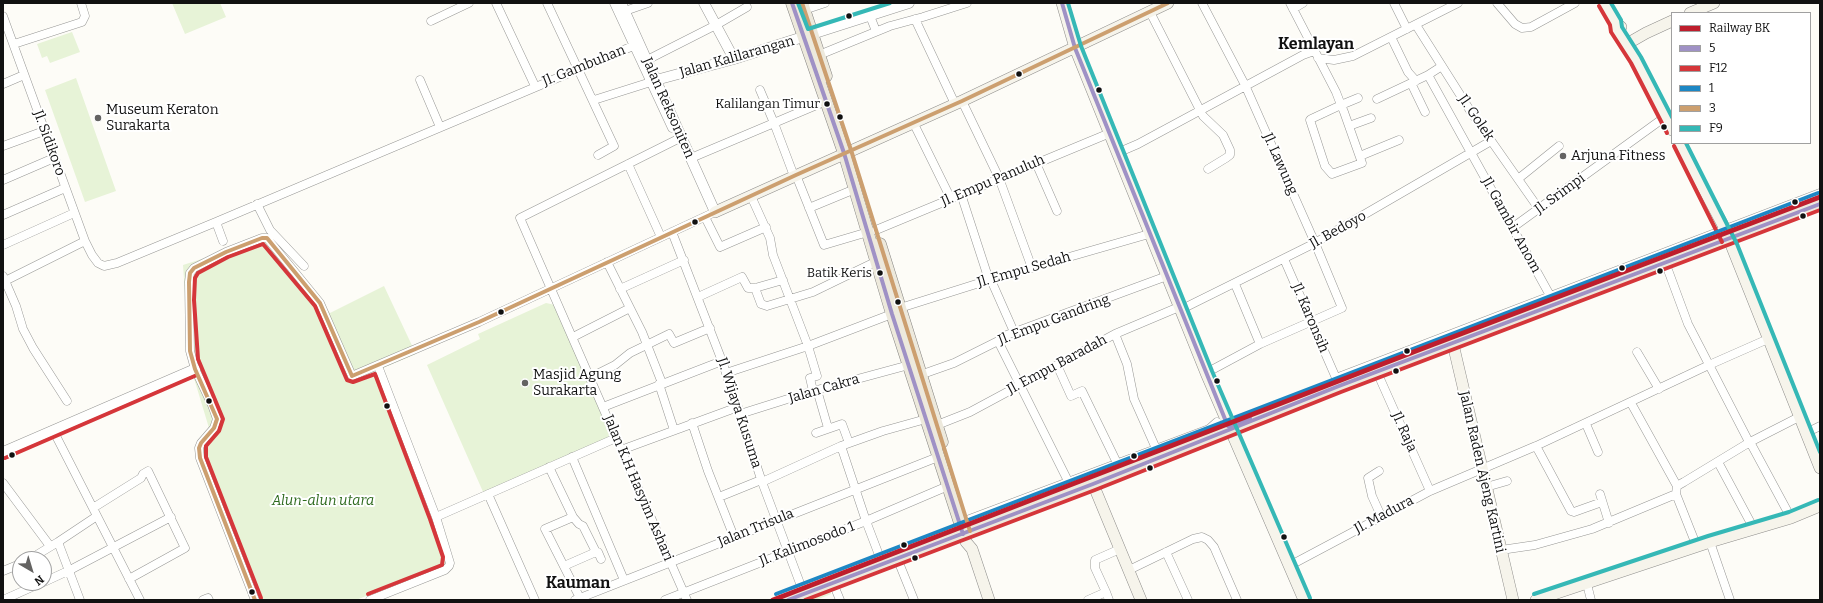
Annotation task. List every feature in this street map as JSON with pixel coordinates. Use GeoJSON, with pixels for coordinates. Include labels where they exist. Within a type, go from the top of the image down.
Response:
{"type":"FeatureCollection","features":[{"type":"Feature","properties":{"kind":"main road"},"geometry":{"type":"LineString","coordinates":[[792,3],[819,55],[847,152],[936,425],[965,527]]}},
{"type":"Feature","properties":{"kind":"main road"},"geometry":{"type":"LineString","coordinates":[[1062,3],[1075,48],[1166,276],[1230,430],[1304,600]]}},
{"type":"Feature","properties":{"kind":"main road"},"geometry":{"type":"LineString","coordinates":[[710,214],[958,102],[1168,3]]}},
{"type":"Feature","properties":{"kind":"main road"},"geometry":{"type":"LineString","coordinates":[[1604,3],[1620,27],[1626,42],[1671,128]]}},
{"type":"Feature","properties":{"kind":"main road"},"geometry":{"type":"LineString","coordinates":[[1692,12],[1714,3]]}},
{"type":"Feature","properties":{"kind":"main road"},"geometry":{"type":"LineString","coordinates":[[803,6],[808,36],[826,101],[847,152],[855,189],[872,231],[876,261],[898,311],[909,366],[948,486],[965,527],[973,539],[972,549],[989,600]]}},
{"type":"Feature","properties":{"kind":"main road"},"geometry":{"type":"LineString","coordinates":[[1626,42],[1671,21]]}},
{"type":"Feature","properties":{"kind":"main road"},"geometry":{"type":"LineString","coordinates":[[1680,144],[1726,236],[1820,468]]}},
{"type":"Feature","properties":{"kind":"main road"},"geometry":{"type":"LineString","coordinates":[[788,600],[897,558],[965,527],[1014,508],[1071,486],[1094,484],[1119,468],[1158,453],[1230,430],[1378,372],[1416,352],[1453,344],[1552,300],[1726,236],[1820,204]]}},
{"type":"Feature","properties":{"kind":"main road","name":"Jalan Raden Ajeng Kartini"},"geometry":{"type":"LineString","coordinates":[[1453,344],[1481,470],[1513,600]]}},
{"type":"Feature","properties":{"kind":"main road"},"geometry":{"type":"LineString","coordinates":[[1094,484],[1141,600]]}},
{"type":"Feature","properties":{"kind":"main road"},"geometry":{"type":"LineString","coordinates":[[1536,600],[1550,598],[1710,542],[1790,518],[1820,506]]}},
{"type":"Feature","properties":{"kind":"street"},"geometry":{"type":"LineString","coordinates":[[14,44],[82,22],[86,16],[81,3]]}},
{"type":"Feature","properties":{"kind":"street"},"geometry":{"type":"LineString","coordinates":[[431,21],[469,3]]}},
{"type":"Feature","properties":{"kind":"street"},"geometry":{"type":"LineString","coordinates":[[496,3],[535,86]]}},
{"type":"Feature","properties":{"kind":"street"},"geometry":{"type":"LineString","coordinates":[[547,3],[594,100],[614,146],[598,155]]}},
{"type":"Feature","properties":{"kind":"street"},"geometry":{"type":"LineString","coordinates":[[614,3],[633,46],[653,81],[672,128]]}},
{"type":"Feature","properties":{"kind":"street"},"geometry":{"type":"LineString","coordinates":[[623,7],[648,3]]}},
{"type":"Feature","properties":{"kind":"street"},"geometry":{"type":"LineString","coordinates":[[704,3],[734,59]]}},
{"type":"Feature","properties":{"kind":"street"},"geometry":{"type":"LineString","coordinates":[[803,6],[825,3]]}},
{"type":"Feature","properties":{"kind":"street","name":"Jalan Kalilarangan"},"geometry":{"type":"LineString","coordinates":[[653,81],[734,59],[909,3]]}},
{"type":"Feature","properties":{"kind":"street"},"geometry":{"type":"LineString","coordinates":[[819,55],[904,21],[967,3]]}},
{"type":"Feature","properties":{"kind":"street","name":"Jl. Lawung"},"geometry":{"type":"LineString","coordinates":[[1202,3],[1245,85],[1342,308],[1311,321]]}},
{"type":"Feature","properties":{"kind":"street"},"geometry":{"type":"LineString","coordinates":[[1303,3],[1291,6],[1333,84],[1341,105],[1348,126],[1360,156],[1362,164],[1333,174],[1325,166],[1310,120],[1341,105],[1358,98]]}},
{"type":"Feature","properties":{"kind":"street"},"geometry":{"type":"LineString","coordinates":[[1394,3],[1407,29]]}},
{"type":"Feature","properties":{"kind":"street"},"geometry":{"type":"LineString","coordinates":[[1117,153],[1138,144],[1200,109],[1303,55],[1316,54],[1334,60],[1344,59],[1416,25],[1458,3]]}},
{"type":"Feature","properties":{"kind":"street"},"geometry":{"type":"LineString","coordinates":[[1497,3],[1515,24],[1522,28],[1531,27],[1575,3]]}},
{"type":"Feature","properties":{"kind":"street","name":"Jalan Reksoniten"},"geometry":{"type":"LineString","coordinates":[[623,7],[647,60],[653,81],[691,158],[710,214]]}},
{"type":"Feature","properties":{"kind":"street"},"geometry":{"type":"LineString","coordinates":[[647,60],[716,25],[747,7]]}},
{"type":"Feature","properties":{"kind":"street"},"geometry":{"type":"LineString","coordinates":[[1150,12],[1203,116],[1223,135],[1230,150],[1230,155],[1208,169]]}},
{"type":"Feature","properties":{"kind":"street","name":"Jl. Sidikoro"},"geometry":{"type":"LineString","coordinates":[[3,16],[85,241],[92,255],[102,265]]}},
{"type":"Feature","properties":{"kind":"street"},"geometry":{"type":"LineString","coordinates":[[870,16],[876,31]]}},
{"type":"Feature","properties":{"kind":"street"},"geometry":{"type":"LineString","coordinates":[[915,19],[999,178],[1032,268]]}},
{"type":"Feature","properties":{"kind":"street","name":"Jl. Golek"},"geometry":{"type":"LineString","coordinates":[[1416,25],[1491,142],[1539,209]]}},
{"type":"Feature","properties":{"kind":"street"},"geometry":{"type":"LineString","coordinates":[[1391,37],[1412,78],[1426,112]]}},
{"type":"Feature","properties":{"kind":"street","name":"Jl. Gambuhan"},"geometry":{"type":"LineString","coordinates":[[102,265],[117,263],[633,46]]}},
{"type":"Feature","properties":{"kind":"street"},"geometry":{"type":"LineString","coordinates":[[1377,99],[1420,80],[1442,66]]}},
{"type":"Feature","properties":{"kind":"street"},"geometry":{"type":"LineString","coordinates":[[3,84],[24,75]]}},
{"type":"Feature","properties":{"kind":"street","name":"Jl. Gambir Anom"},"geometry":{"type":"LineString","coordinates":[[1428,75],[1552,300]]}},
{"type":"Feature","properties":{"kind":"street"},"geometry":{"type":"LineString","coordinates":[[420,80],[440,127]]}},
{"type":"Feature","properties":{"kind":"street"},"geometry":{"type":"LineString","coordinates":[[594,100],[653,81]]}},
{"type":"Feature","properties":{"kind":"street"},"geometry":{"type":"LineString","coordinates":[[760,90],[809,208],[855,189]]}},
{"type":"Feature","properties":{"kind":"street"},"geometry":{"type":"LineString","coordinates":[[691,158],[826,101]]}},
{"type":"Feature","properties":{"kind":"street","name":"Jl. Srimpi"},"geometry":{"type":"LineString","coordinates":[[1512,228],[1665,117]]}},
{"type":"Feature","properties":{"kind":"street"},"geometry":{"type":"LineString","coordinates":[[1348,126],[1371,118]]}},
{"type":"Feature","properties":{"kind":"street"},"geometry":{"type":"LineString","coordinates":[[913,122],[951,199]]}},
{"type":"Feature","properties":{"kind":"street"},"geometry":{"type":"LineString","coordinates":[[3,146],[44,131]]}},
{"type":"Feature","properties":{"kind":"street","name":"Jl. Empu Panuluh"},"geometry":{"type":"LineString","coordinates":[[809,208],[824,245],[872,231],[1110,133]]}},
{"type":"Feature","properties":{"kind":"street"},"geometry":{"type":"LineString","coordinates":[[661,237],[628,164],[682,138]]}},
{"type":"Feature","properties":{"kind":"street"},"geometry":{"type":"LineString","coordinates":[[1360,156],[1399,140]]}},
{"type":"Feature","properties":{"kind":"street","name":"Jl. Bedoyo"},"geometry":{"type":"LineString","coordinates":[[1180,309],[1235,284],[1315,243],[1491,142]]}},
{"type":"Feature","properties":{"kind":"street"},"geometry":{"type":"LineString","coordinates":[[1518,179],[1559,146]]}},
{"type":"Feature","properties":{"kind":"street"},"geometry":{"type":"LineString","coordinates":[[3,180],[54,158]]}},
{"type":"Feature","properties":{"kind":"street"},"geometry":{"type":"LineString","coordinates":[[1036,163],[1057,212]]}},
{"type":"Feature","properties":{"kind":"street","name":"Jalan K.H Hasyim Ashari"},"geometry":{"type":"LineString","coordinates":[[628,164],[520,218],[686,596]]}},
{"type":"Feature","properties":{"kind":"street"},"geometry":{"type":"LineString","coordinates":[[3,215],[65,188]]}},
{"type":"Feature","properties":{"kind":"street"},"geometry":{"type":"LineString","coordinates":[[1726,236],[1820,193]]}},
{"type":"Feature","properties":{"kind":"street"},"geometry":{"type":"LineString","coordinates":[[961,194],[990,280],[1014,332]]}},
{"type":"Feature","properties":{"kind":"street"},"geometry":{"type":"LineString","coordinates":[[751,196],[766,227],[770,238],[773,256],[808,346],[817,376],[810,378],[828,428]]}},
{"type":"Feature","properties":{"kind":"street"},"geometry":{"type":"LineString","coordinates":[[256,204],[270,230],[304,266]]}},
{"type":"Feature","properties":{"kind":"street"},"geometry":{"type":"LineString","coordinates":[[3,245],[74,213]]}},
{"type":"Feature","properties":{"kind":"street"},"geometry":{"type":"LineString","coordinates":[[255,600],[200,458],[199,448],[201,443],[214,428],[217,419],[195,369],[190,351],[189,276],[194,268],[225,247],[263,237],[269,240],[320,303],[352,376],[479,322],[551,287],[710,214],[720,247],[766,227]]}},
{"type":"Feature","properties":{"kind":"street"},"geometry":{"type":"LineString","coordinates":[[216,222],[225,247]]}},
{"type":"Feature","properties":{"kind":"street","name":"Jl. Wijaya Kusuma"},"geometry":{"type":"LineString","coordinates":[[672,232],[710,328],[762,481],[804,594]]}},
{"type":"Feature","properties":{"kind":"street","name":"Jl. Empu Sedah"},"geometry":{"type":"LineString","coordinates":[[726,373],[808,346],[898,311],[990,280],[1149,234]]}},
{"type":"Feature","properties":{"kind":"street"},"geometry":{"type":"LineString","coordinates":[[67,402],[23,330],[16,306],[4,279],[85,241]]}},
{"type":"Feature","properties":{"kind":"street","name":"Jl. Karonsih"},"geometry":{"type":"LineString","coordinates":[[1284,259],[1336,378],[1416,352]]}},
{"type":"Feature","properties":{"kind":"street"},"geometry":{"type":"LineString","coordinates":[[620,289],[684,260]]}},
{"type":"Feature","properties":{"kind":"street"},"geometry":{"type":"LineString","coordinates":[[755,288],[760,303],[764,306],[791,300],[828,285],[876,261]]}},
{"type":"Feature","properties":{"kind":"street"},"geometry":{"type":"LineString","coordinates":[[607,262],[647,345],[661,384],[674,430]]}},
{"type":"Feature","properties":{"kind":"street"},"geometry":{"type":"LineString","coordinates":[[1668,270],[1688,324],[1790,518]]}},
{"type":"Feature","properties":{"kind":"street","name":"Jl. Empu Gandring"},"geometry":{"type":"LineString","coordinates":[[920,375],[945,366],[1014,332],[1064,315],[1166,276]]}},
{"type":"Feature","properties":{"kind":"street"},"geometry":{"type":"LineString","coordinates":[[698,297],[742,277],[747,288],[755,288],[783,280]]}},
{"type":"Feature","properties":{"kind":"street"},"geometry":{"type":"LineString","coordinates":[[1235,284],[1260,344]]}},
{"type":"Feature","properties":{"kind":"street"},"geometry":{"type":"LineString","coordinates":[[1416,352],[1552,300]]}},
{"type":"Feature","properties":{"kind":"street"},"geometry":{"type":"LineString","coordinates":[[573,337],[630,308]]}},
{"type":"Feature","properties":{"kind":"street","name":"Jl. Empu Baradah"},"geometry":{"type":"LineString","coordinates":[[936,425],[970,412],[1115,334],[1180,309]]}},
{"type":"Feature","properties":{"kind":"street"},"geometry":{"type":"LineString","coordinates":[[1206,373],[1260,344],[1311,321]]}},
{"type":"Feature","properties":{"kind":"street"},"geometry":{"type":"LineString","coordinates":[[591,377],[615,365],[630,353],[669,334],[675,346],[710,328]]}},
{"type":"Feature","properties":{"kind":"street"},"geometry":{"type":"LineString","coordinates":[[1115,334],[1126,360],[1134,399],[1158,453],[1209,429],[1217,422]]}},
{"type":"Feature","properties":{"kind":"street","name":"Jl. Madura"},"geometry":{"type":"LineString","coordinates":[[1289,566],[1430,491],[1586,424],[1709,365],[1768,339]]}},
{"type":"Feature","properties":{"kind":"street"},"geometry":{"type":"LineString","coordinates":[[998,341],[1071,486],[1119,468],[1082,391],[1071,396],[1057,365]]}},
{"type":"Feature","properties":{"kind":"street"},"geometry":{"type":"LineString","coordinates":[[1637,352],[1659,389]]}},
{"type":"Feature","properties":{"kind":"street"},"geometry":{"type":"LineString","coordinates":[[604,407],[722,361]]}},
{"type":"Feature","properties":{"kind":"street"},"geometry":{"type":"LineString","coordinates":[[370,600],[445,570],[450,566],[449,556],[436,517],[378,366]]}},
{"type":"Feature","properties":{"kind":"street","name":"Jalan Cakra"},"geometry":{"type":"LineString","coordinates":[[622,450],[674,430],[739,410],[909,366]]}},
{"type":"Feature","properties":{"kind":"street"},"geometry":{"type":"LineString","coordinates":[[3,452],[195,369]]}},
{"type":"Feature","properties":{"kind":"street","name":"Jl. Raja"},"geometry":{"type":"LineString","coordinates":[[1378,372],[1430,491]]}},
{"type":"Feature","properties":{"kind":"street"},"geometry":{"type":"LineString","coordinates":[[1631,403],[1677,490],[1697,547]]}},
{"type":"Feature","properties":{"kind":"street"},"geometry":{"type":"LineString","coordinates":[[1501,550],[1535,545],[1567,537],[1608,523],[1677,490],[1750,442],[1799,416]]}},
{"type":"Feature","properties":{"kind":"street"},"geometry":{"type":"LineString","coordinates":[[719,497],[762,481],[845,444],[926,419]]}},
{"type":"Feature","properties":{"kind":"street"},"geometry":{"type":"LineString","coordinates":[[692,424],[734,537]]}},
{"type":"Feature","properties":{"kind":"street"},"geometry":{"type":"LineString","coordinates":[[1586,424],[1598,452]]}},
{"type":"Feature","properties":{"kind":"street"},"geometry":{"type":"LineString","coordinates":[[816,433],[828,428],[843,425],[845,444],[856,489],[882,563]]}},
{"type":"Feature","properties":{"kind":"street"},"geometry":{"type":"LineString","coordinates":[[1806,433],[1820,426]]}},
{"type":"Feature","properties":{"kind":"street"},"geometry":{"type":"LineString","coordinates":[[53,430],[140,600]]}},
{"type":"Feature","properties":{"kind":"street"},"geometry":{"type":"LineString","coordinates":[[436,517],[616,438]]}},
{"type":"Feature","properties":{"kind":"street"},"geometry":{"type":"LineString","coordinates":[[1536,446],[1571,511],[1574,512],[1601,498],[1608,523]]}},
{"type":"Feature","properties":{"kind":"street"},"geometry":{"type":"LineString","coordinates":[[572,457],[624,580]]}},
{"type":"Feature","properties":{"kind":"street","name":"Jalan Trisula"},"geometry":{"type":"LineString","coordinates":[[577,599],[938,457]]}},
{"type":"Feature","properties":{"kind":"street"},"geometry":{"type":"LineString","coordinates":[[1718,462],[1754,529]]}},
{"type":"Feature","properties":{"kind":"street"},"geometry":{"type":"LineString","coordinates":[[549,468],[573,517],[583,526],[599,556],[564,566]]}},
{"type":"Feature","properties":{"kind":"street"},"geometry":{"type":"LineString","coordinates":[[93,508],[141,478],[143,474],[148,471],[185,548],[129,579]]}},
{"type":"Feature","properties":{"kind":"street"},"geometry":{"type":"LineString","coordinates":[[1379,471],[1368,478],[1372,496],[1381,516]]}},
{"type":"Feature","properties":{"kind":"street"},"geometry":{"type":"LineString","coordinates":[[1486,487],[1507,481]]}},
{"type":"Feature","properties":{"kind":"street"},"geometry":{"type":"LineString","coordinates":[[3,483],[50,546]]}},
{"type":"Feature","properties":{"kind":"street","name":"Jl. Kalimosodo 1"},"geometry":{"type":"LineString","coordinates":[[665,600],[686,596],[788,551],[866,521],[948,486]]}},
{"type":"Feature","properties":{"kind":"street"},"geometry":{"type":"LineString","coordinates":[[488,494],[535,600]]}},
{"type":"Feature","properties":{"kind":"street"},"geometry":{"type":"LineString","coordinates":[[42,551],[97,516]]}},
{"type":"Feature","properties":{"kind":"street"},"geometry":{"type":"LineString","coordinates":[[52,578],[171,517]]}},
{"type":"Feature","properties":{"kind":"street"},"geometry":{"type":"LineString","coordinates":[[573,517],[545,529],[564,566],[577,599]]}},
{"type":"Feature","properties":{"kind":"street"},"geometry":{"type":"LineString","coordinates":[[1129,570],[1193,539],[1202,537],[1208,540],[1220,560],[1237,600]]}},
{"type":"Feature","properties":{"kind":"street"},"geometry":{"type":"LineString","coordinates":[[58,542],[70,570],[80,600]]}},
{"type":"Feature","properties":{"kind":"street"},"geometry":{"type":"LineString","coordinates":[[1710,542],[1730,600]]}},
{"type":"Feature","properties":{"kind":"street"},"geometry":{"type":"LineString","coordinates":[[1088,600],[1108,596],[1095,568],[1095,560],[1120,549]]}},
{"type":"Feature","properties":{"kind":"street"},"geometry":{"type":"LineString","coordinates":[[1166,552],[1188,600]]}},
{"type":"Feature","properties":{"kind":"street"},"geometry":{"type":"LineString","coordinates":[[897,558],[914,600]]}},
{"type":"Feature","properties":{"kind":"street"},"geometry":{"type":"LineString","coordinates":[[833,583],[840,600]]}},
{"type":"Feature","properties":{"kind":"street"},"geometry":{"type":"LineString","coordinates":[[1587,584],[1591,600]]}},
{"type":"Feature","properties":{"kind":"street"},"geometry":{"type":"LineString","coordinates":[[3,600],[14,598],[23,591]]}},
{"type":"Feature","properties":{"kind":"street"},"geometry":{"type":"LineString","coordinates":[[203,600],[208,598],[209,600]]}},
{"type":"Feature","properties":{"kind":"green space"},"geometry":{"type":"Polygon","coordinates":[[[172,3],[220,3],[226,17],[185,34],[172,3]]]}},
{"type":"Feature","properties":{"kind":"green space"},"geometry":{"type":"Polygon","coordinates":[[[72,32],[80,52],[50,63],[47,56],[42,58],[37,44],[72,32]]]}},
{"type":"Feature","properties":{"kind":"green space"},"geometry":{"type":"Polygon","coordinates":[[[76,78],[116,191],[85,202],[45,90],[76,78]]]}},
{"type":"Feature","properties":{"kind":"green space","name":"Alun-alun utara"},"geometry":{"type":"Polygon","coordinates":[[[267,238],[287,259],[330,313],[384,286],[416,354],[366,375],[373,373],[377,375],[447,563],[443,566],[356,600],[261,600],[202,452],[207,440],[212,438],[190,365],[183,265],[267,238]]]}},
{"type":"Feature","properties":{"kind":"green space"},"geometry":{"type":"Polygon","coordinates":[[[546,303],[555,305],[611,429],[607,441],[484,494],[427,365],[480,339],[478,334],[546,303]]]}},
{"type":"Feature","properties":{"kind":"green space"},"geometry":{"type":"Polygon","coordinates":[[[830,591],[831,594],[816,600],[806,600],[830,591]]]}},
{"type":"Feature","properties":{"kind":"rail line","name":"BK"},"geometry":{"type":"LineString","coordinates":[[773,600],[1416,351],[1820,197]]}},
{"type":"Feature","properties":{"kind":"transit line","name":"5"},"geometry":{"type":"LineString","coordinates":[[792,3],[844,153],[892,314],[963,534]]}},
{"type":"Feature","properties":{"kind":"transit line","name":"F9"},"geometry":{"type":"LineString","coordinates":[[798,3],[808,29],[890,3]]}},
{"type":"Feature","properties":{"kind":"transit line","name":"3"},"geometry":{"type":"LineString","coordinates":[[802,3],[851,150],[970,531]]}},
{"type":"Feature","properties":{"kind":"transit line","name":"5"},"geometry":{"type":"LineString","coordinates":[[1062,3],[1075,48],[1227,424],[1228,426],[1250,418]]}},
{"type":"Feature","properties":{"kind":"transit line","name":"F9"},"geometry":{"type":"LineString","coordinates":[[1068,3],[1081,46],[1212,371],[1310,598]]}},
{"type":"Feature","properties":{"kind":"transit line","name":"3"},"geometry":{"type":"LineString","coordinates":[[255,600],[200,458],[199,448],[201,443],[214,428],[217,419],[195,369],[190,351],[189,282],[190,273],[194,268],[226,252],[262,238],[267,238],[320,303],[352,376],[479,322],[796,175],[962,101],[1168,3]]}},
{"type":"Feature","properties":{"kind":"transit line","name":"F9"},"geometry":{"type":"LineString","coordinates":[[1611,3],[1621,20],[1622,27],[1641,57],[1671,115]]}},
{"type":"Feature","properties":{"kind":"transit line","name":"F12"},"geometry":{"type":"LineString","coordinates":[[1599,6],[1610,25],[1611,32],[1631,63],[1667,133]]}},
{"type":"Feature","properties":{"kind":"transit line","name":"F9"},"geometry":{"type":"LineString","coordinates":[[1687,144],[1737,244],[1820,452]]}},
{"type":"Feature","properties":{"kind":"transit line","name":"F12"},"geometry":{"type":"LineString","coordinates":[[1674,146],[1722,242]]}},
{"type":"Feature","properties":{"kind":"transit line","name":"1"},"geometry":{"type":"LineString","coordinates":[[776,594],[1818,193]]}},
{"type":"Feature","properties":{"kind":"transit line","name":"5"},"geometry":{"type":"LineString","coordinates":[[788,600],[1093,484],[1339,386],[1820,204]]}},
{"type":"Feature","properties":{"kind":"transit line","name":"F12"},"geometry":{"type":"LineString","coordinates":[[805,600],[1095,490],[1341,392],[1820,210]]}},
{"type":"Feature","properties":{"kind":"transit line","name":"F12"},"geometry":{"type":"LineString","coordinates":[[261,598],[206,457],[206,446],[219,431],[223,419],[198,359],[194,300],[195,278],[198,273],[228,257],[263,244],[315,306],[347,380],[353,382],[375,374],[443,557],[442,565],[368,594]]}},
{"type":"Feature","properties":{"kind":"transit line","name":"F12"},"geometry":{"type":"LineString","coordinates":[[5,458],[197,375]]}},
{"type":"Feature","properties":{"kind":"transit line","name":"F9"},"geometry":{"type":"LineString","coordinates":[[1534,594],[1708,536],[1789,512],[1818,500]]}},
{"type":"Feature","properties":{"kind":"place","name":"Kalilangan Timur"},"geometry":{"type":"Point","coordinates":[827,104]}},
{"type":"Feature","properties":{"kind":"place","name":"Museum Keraton Surakarta"},"geometry":{"type":"Point","coordinates":[98,118]}},
{"type":"Feature","properties":{"kind":"place","name":"Arjuna Fitness"},"geometry":{"type":"Point","coordinates":[1563,156]}},
{"type":"Feature","properties":{"kind":"place","name":"Batik Keris"},"geometry":{"type":"Point","coordinates":[880,273]}},
{"type":"Feature","properties":{"kind":"place","name":"Masjid Agung Surakarta"},"geometry":{"type":"Point","coordinates":[525,383]}},
{"type":"Feature","properties":{"kind":"district","name":"Kemlayan"},"geometry":{"type":"Point","coordinates":[1316,45]}},
{"type":"Feature","properties":{"kind":"district","name":"Kauman"},"geometry":{"type":"Point","coordinates":[578,584]}}]}
